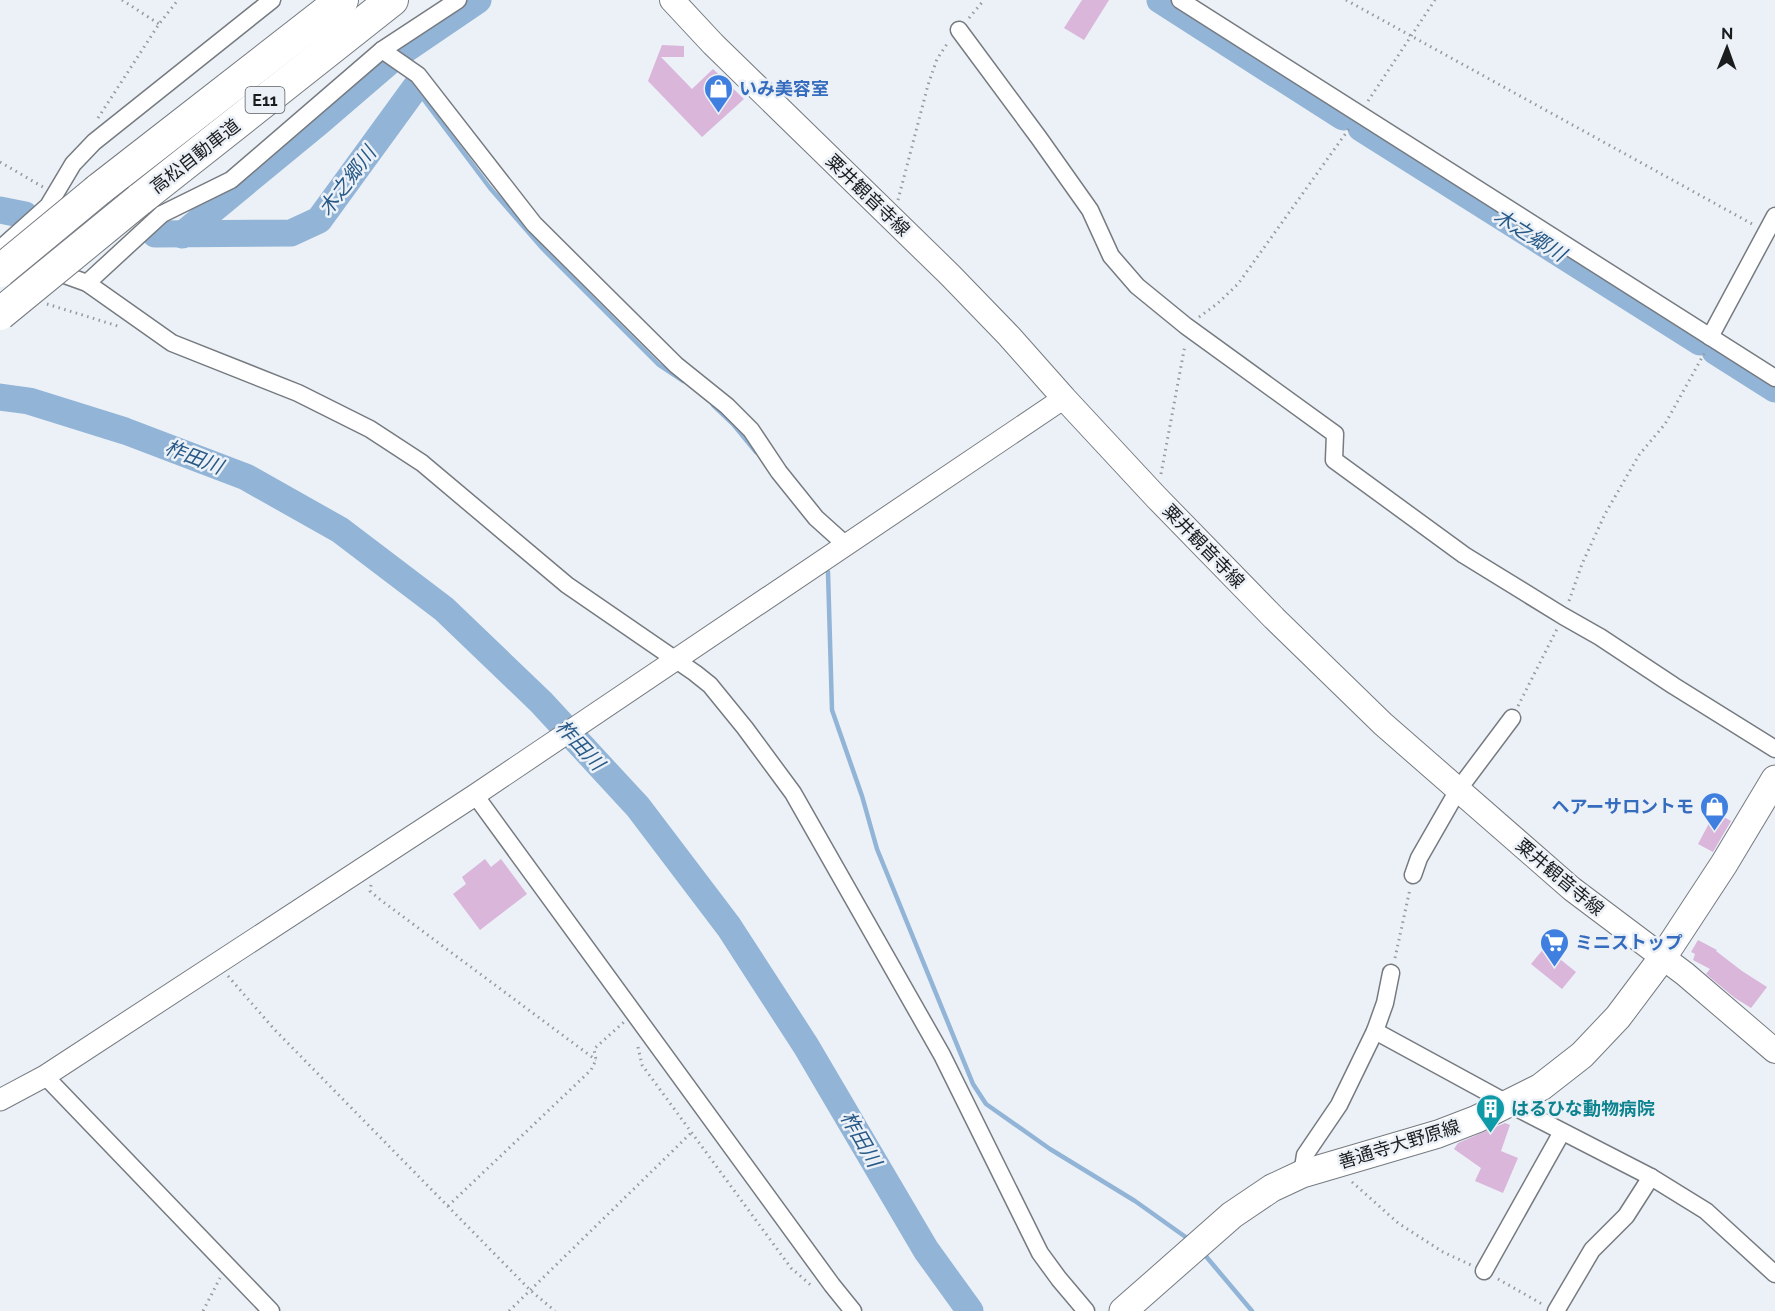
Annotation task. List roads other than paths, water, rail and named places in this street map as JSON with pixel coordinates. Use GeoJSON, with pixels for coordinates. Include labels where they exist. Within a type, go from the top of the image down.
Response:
{"type":"FeatureCollection","features":[{"type":"Feature","properties":{"kind":"highway","name":"高松自動車道"},"geometry":{"type":"LineString","coordinates":[[0,271],[98,190],[342,0]]}},
{"type":"Feature","properties":{"kind":"highway","name":"高松自動車道"},"geometry":{"type":"LineString","coordinates":[[0,315],[139,200],[392,0]]}},
{"type":"Feature","properties":{"kind":"main road","name":"粟井観音寺線"},"geometry":{"type":"LineString","coordinates":[[672,0],[713,44],[893,219],[1009,336],[1156,497],[1304,648],[1383,724],[1572,889],[1663,957],[1775,1051]]}},
{"type":"Feature","properties":{"kind":"main road","name":"善通寺大野原線"},"geometry":{"type":"LineString","coordinates":[[1123,1311],[1232,1215],[1272,1188],[1302,1174],[1437,1134],[1477,1119],[1540,1087],[1582,1055],[1618,1017],[1663,957],[1724,864],[1775,779]]}},
{"type":"Feature","properties":{"kind":"street"},"geometry":{"type":"LineString","coordinates":[[272,0],[94,142],[73,164],[48,206],[0,250],[87,283],[172,343],[298,393],[370,429],[422,463],[567,585],[710,685],[746,728],[793,793],[942,1055],[1040,1253],[1086,1311]]}},
{"type":"Feature","properties":{"kind":"street"},"geometry":{"type":"LineString","coordinates":[[87,283],[162,214],[231,180],[382,51],[458,0]]}},
{"type":"Feature","properties":{"kind":"street"},"geometry":{"type":"LineString","coordinates":[[1180,0],[1775,378]]}},
{"type":"Feature","properties":{"kind":"street"},"geometry":{"type":"LineString","coordinates":[[959,30],[1040,138],[1090,210],[1112,256],[1137,286],[1186,326],[1335,434],[1334,460],[1464,555],[1600,637],[1775,749]]}},
{"type":"Feature","properties":{"kind":"street"},"geometry":{"type":"LineString","coordinates":[[382,51],[418,75],[534,224],[676,364],[720,400],[751,430],[778,472],[816,518],[846,545]]}},
{"type":"Feature","properties":{"kind":"street"},"geometry":{"type":"LineString","coordinates":[[1710,337],[1775,216]]}},
{"type":"Feature","properties":{"kind":"street"},"geometry":{"type":"LineString","coordinates":[[0,1100],[45,1076],[475,795],[1064,398]]}},
{"type":"Feature","properties":{"kind":"street"},"geometry":{"type":"LineString","coordinates":[[1413,875],[1419,858],[1458,790],[1512,718]]}},
{"type":"Feature","properties":{"kind":"street"},"geometry":{"type":"LineString","coordinates":[[475,795],[628,1016],[730,1144],[853,1311]]}},
{"type":"Feature","properties":{"kind":"street"},"geometry":{"type":"LineString","coordinates":[[1302,1174],[1305,1155],[1339,1105],[1375,1031],[1385,1003],[1391,973]]}},
{"type":"Feature","properties":{"kind":"street"},"geometry":{"type":"LineString","coordinates":[[1375,1031],[1509,1104],[1651,1177],[1706,1211],[1775,1274]]}},
{"type":"Feature","properties":{"kind":"street"},"geometry":{"type":"LineString","coordinates":[[45,1076],[270,1311]]}},
{"type":"Feature","properties":{"kind":"street"},"geometry":{"type":"LineString","coordinates":[[1484,1271],[1562,1132]]}},
{"type":"Feature","properties":{"kind":"street"},"geometry":{"type":"LineString","coordinates":[[1550,1308],[1592,1250],[1626,1216],[1651,1177]]}},
{"type":"Feature","properties":{"kind":"waterway","name":"木之郷川"},"geometry":{"type":"LineString","coordinates":[[400,53],[478,0]]}},
{"type":"Feature","properties":{"kind":"waterway","name":"木之郷川"},"geometry":{"type":"LineString","coordinates":[[1160,0],[1343,117]]}},
{"type":"Feature","properties":{"kind":"waterway","name":"木之郷川"},"geometry":{"type":"LineString","coordinates":[[182,235],[390,61]]}},
{"type":"Feature","properties":{"kind":"waterway"},"geometry":{"type":"LineString","coordinates":[[415,88],[490,188],[543,249],[659,365],[683,381]]}},
{"type":"Feature","properties":{"kind":"waterway","name":"木之郷川"},"geometry":{"type":"LineString","coordinates":[[155,234],[291,233],[319,220],[415,88]]}},
{"type":"Feature","properties":{"kind":"waterway","name":"木之郷川"},"geometry":{"type":"LineString","coordinates":[[1361,128],[1700,342]]}},
{"type":"Feature","properties":{"kind":"waterway","name":"木之郷川"},"geometry":{"type":"LineString","coordinates":[[0,210],[25,215]]}},
{"type":"Feature","properties":{"kind":"waterway","name":"木之郷川"},"geometry":{"type":"LineString","coordinates":[[1715,351],[1775,389]]}},
{"type":"Feature","properties":{"kind":"waterway","name":"柞田川"},"geometry":{"type":"LineString","coordinates":[[0,397],[29,401],[125,431],[246,477],[340,530],[444,609],[541,702],[638,807],[729,927],[806,1046],[926,1250],[970,1311]]}},
{"type":"Feature","properties":{"kind":"waterway"},"geometry":{"type":"LineString","coordinates":[[713,405],[733,424],[756,452]]}},
{"type":"Feature","properties":{"kind":"waterway"},"geometry":{"type":"LineString","coordinates":[[828,572],[832,710],[862,796],[877,849],[973,1084],[986,1104],[1050,1149],[1135,1201],[1187,1238]]}},
{"type":"Feature","properties":{"kind":"waterway"},"geometry":{"type":"LineString","coordinates":[[1204,1254],[1252,1311]]}},
{"type":"Feature","properties":{"kind":"place","name":"いみ美容室"},"geometry":{"type":"Point","coordinates":[718,114]}},
{"type":"Feature","properties":{"kind":"place","name":"ヘアーサロントモ"},"geometry":{"type":"Point","coordinates":[1715,832]}},
{"type":"Feature","properties":{"kind":"place","name":"ミニストップ"},"geometry":{"type":"Point","coordinates":[1554,968]}},
{"type":"Feature","properties":{"kind":"place","name":"はるひな動物病院"},"geometry":{"type":"Point","coordinates":[1490,1134]}}]}
